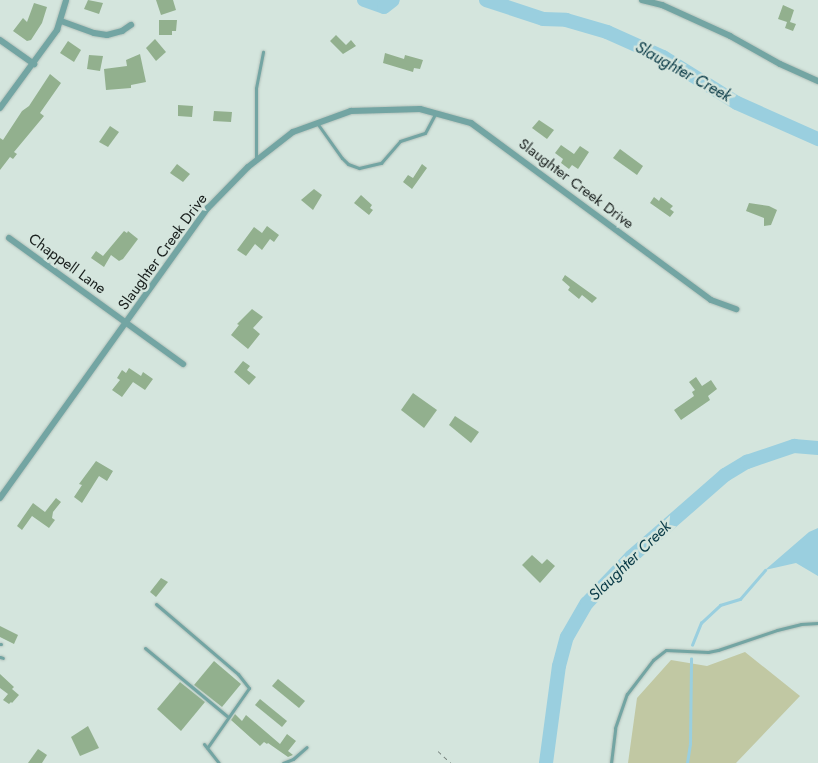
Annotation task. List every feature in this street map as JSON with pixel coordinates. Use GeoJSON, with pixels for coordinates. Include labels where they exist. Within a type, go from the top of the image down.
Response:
{"type":"FeatureCollection","features":[{"type":"Feature","properties":{"kind":"street"},"geometry":{"type":"LineString","coordinates":[[0,108],[58,30],[66,0]]}},
{"type":"Feature","properties":{"kind":"street"},"geometry":{"type":"LineString","coordinates":[[642,0],[662,5],[730,36],[780,64],[818,81]]}},
{"type":"Feature","properties":{"kind":"street"},"geometry":{"type":"LineString","coordinates":[[61,21],[94,33],[107,35],[122,31],[131,25]]}},
{"type":"Feature","properties":{"kind":"street"},"geometry":{"type":"LineString","coordinates":[[0,40],[34,64]]}},
{"type":"Feature","properties":{"kind":"street","name":"Slaughter Creek Drive"},"geometry":{"type":"LineString","coordinates":[[0,498],[208,208],[256,160],[293,132],[351,111],[420,109],[471,123],[711,300],[736,310]]}},
{"type":"Feature","properties":{"kind":"street","name":"Chappell Lane"},"geometry":{"type":"LineString","coordinates":[[10,238],[183,364]]}},
{"type":"Feature","properties":{"kind":"lane"},"geometry":{"type":"LineString","coordinates":[[256,160],[254,118],[256,88],[263,52]]}},
{"type":"Feature","properties":{"kind":"lane"},"geometry":{"type":"LineString","coordinates":[[317,123],[342,158],[354,167],[359,168],[381,162],[400,141],[425,133],[435,113]]}},
{"type":"Feature","properties":{"kind":"lane"},"geometry":{"type":"LineString","coordinates":[[156,604],[247,684],[249,688],[207,748]]}},
{"type":"Feature","properties":{"kind":"lane"},"geometry":{"type":"LineString","coordinates":[[611,763],[615,728],[627,694],[653,660],[666,650],[708,652],[777,630],[818,623]]}},
{"type":"Feature","properties":{"kind":"lane"},"geometry":{"type":"LineString","coordinates":[[146,648],[228,717]]}},
{"type":"Feature","properties":{"kind":"lane"},"geometry":{"type":"LineString","coordinates":[[204,744],[219,763]]}},
{"type":"Feature","properties":{"kind":"lane"},"geometry":{"type":"LineString","coordinates":[[284,763],[292,759],[307,746]]}},
{"type":"Feature","properties":{"kind":"path"},"geometry":{"type":"LineString","coordinates":[[438,751],[451,763]]}},
{"type":"Feature","properties":{"kind":"green space"},"geometry":{"type":"Polygon","coordinates":[[[745,652],[800,696],[736,763],[628,763],[637,698],[671,660],[707,666],[745,652]]]}},
{"type":"Feature","properties":{"kind":"water"},"geometry":{"type":"Polygon","coordinates":[[[818,528],[818,576],[796,563],[765,570],[809,532],[818,528]]]}},
{"type":"Feature","properties":{"kind":"building"},"geometry":{"type":"Polygon","coordinates":[[[88,0],[103,3],[99,14],[84,9],[88,0]]]}},
{"type":"Feature","properties":{"kind":"building"},"geometry":{"type":"Polygon","coordinates":[[[156,0],[173,0],[176,10],[161,15],[156,0]]]}},
{"type":"Feature","properties":{"kind":"building"},"geometry":{"type":"Polygon","coordinates":[[[34,3],[47,7],[42,23],[31,40],[27,41],[13,31],[23,18],[27,22],[34,3]]]}},
{"type":"Feature","properties":{"kind":"building"},"geometry":{"type":"Polygon","coordinates":[[[783,5],[794,10],[790,22],[796,24],[793,31],[785,28],[787,22],[778,19],[783,5]]]}},
{"type":"Feature","properties":{"kind":"building"},"geometry":{"type":"Polygon","coordinates":[[[159,20],[177,20],[176,31],[172,31],[172,35],[159,35],[159,20]]]}},
{"type":"Feature","properties":{"kind":"building"},"geometry":{"type":"Polygon","coordinates":[[[336,35],[346,45],[351,40],[356,46],[343,54],[330,41],[336,35]]]}},
{"type":"Feature","properties":{"kind":"building"},"geometry":{"type":"Polygon","coordinates":[[[155,39],[166,52],[156,61],[146,48],[155,39]]]}},
{"type":"Feature","properties":{"kind":"building"},"geometry":{"type":"Polygon","coordinates":[[[68,41],[81,50],[74,62],[60,53],[68,41]]]}},
{"type":"Feature","properties":{"kind":"building"},"geometry":{"type":"Polygon","coordinates":[[[385,53],[404,59],[405,55],[423,60],[420,69],[414,68],[413,72],[383,63],[385,53]]]}},
{"type":"Feature","properties":{"kind":"building"},"geometry":{"type":"Polygon","coordinates":[[[140,54],[146,82],[131,85],[131,88],[106,90],[104,69],[127,66],[126,60],[140,54]]]}},
{"type":"Feature","properties":{"kind":"building"},"geometry":{"type":"Polygon","coordinates":[[[89,55],[103,56],[100,71],[87,69],[89,55]]]}},
{"type":"Feature","properties":{"kind":"building"},"geometry":{"type":"Polygon","coordinates":[[[50,74],[61,83],[40,113],[44,116],[14,152],[17,154],[13,159],[10,157],[0,170],[0,138],[3,140],[50,74]]]}},
{"type":"Feature","properties":{"kind":"building"},"geometry":{"type":"Polygon","coordinates":[[[178,105],[193,106],[192,117],[178,116],[178,105]]]}},
{"type":"Feature","properties":{"kind":"building"},"geometry":{"type":"Polygon","coordinates":[[[214,111],[232,112],[231,122],[213,121],[214,111]]]}},
{"type":"Feature","properties":{"kind":"building"},"geometry":{"type":"Polygon","coordinates":[[[539,120],[554,130],[547,139],[532,128],[539,120]]]}},
{"type":"Feature","properties":{"kind":"building"},"geometry":{"type":"Polygon","coordinates":[[[110,126],[119,132],[108,147],[99,142],[110,126]]]}},
{"type":"Feature","properties":{"kind":"building"},"geometry":{"type":"Polygon","coordinates":[[[561,145],[574,154],[580,146],[589,152],[578,169],[572,165],[569,169],[561,163],[563,159],[555,153],[561,145]]]}},
{"type":"Feature","properties":{"kind":"building"},"geometry":{"type":"Polygon","coordinates":[[[620,149],[643,166],[637,175],[613,158],[620,149]]]}},
{"type":"Feature","properties":{"kind":"building"},"geometry":{"type":"Polygon","coordinates":[[[177,164],[190,174],[183,182],[170,173],[177,164]]]}},
{"type":"Feature","properties":{"kind":"building"},"geometry":{"type":"Polygon","coordinates":[[[422,164],[427,168],[412,189],[403,182],[408,175],[413,178],[422,164]]]}},
{"type":"Feature","properties":{"kind":"building"},"geometry":{"type":"Polygon","coordinates":[[[314,189],[322,195],[313,210],[301,200],[314,189]]]}},
{"type":"Feature","properties":{"kind":"building"},"geometry":{"type":"Polygon","coordinates":[[[361,195],[372,205],[370,208],[373,210],[369,215],[354,203],[361,195]]]}},
{"type":"Feature","properties":{"kind":"building"},"geometry":{"type":"Polygon","coordinates":[[[654,197],[659,201],[661,197],[673,206],[670,209],[674,212],[670,217],[650,203],[654,197]]]}},
{"type":"Feature","properties":{"kind":"building"},"geometry":{"type":"Polygon","coordinates":[[[749,203],[769,206],[777,210],[771,225],[764,226],[764,218],[746,211],[749,203]]]}},
{"type":"Feature","properties":{"kind":"building"},"geometry":{"type":"Polygon","coordinates":[[[267,226],[279,235],[274,242],[270,239],[262,250],[255,244],[246,256],[237,250],[254,227],[262,233],[267,226]]]}},
{"type":"Feature","properties":{"kind":"building"},"geometry":{"type":"Polygon","coordinates":[[[124,231],[127,233],[128,231],[138,239],[123,259],[119,261],[111,255],[104,267],[91,258],[96,251],[103,256],[124,231]]]}},
{"type":"Feature","properties":{"kind":"building"},"geometry":{"type":"Polygon","coordinates":[[[565,275],[597,298],[592,303],[582,295],[579,299],[568,290],[570,287],[562,280],[565,275]]]}},
{"type":"Feature","properties":{"kind":"building"},"geometry":{"type":"Polygon","coordinates":[[[252,309],[263,317],[253,328],[260,334],[248,349],[231,335],[239,325],[237,324],[252,309]]]}},
{"type":"Feature","properties":{"kind":"building"},"geometry":{"type":"Polygon","coordinates":[[[243,361],[250,366],[247,370],[256,377],[249,385],[234,372],[243,361]]]}},
{"type":"Feature","properties":{"kind":"building"},"geometry":{"type":"Polygon","coordinates":[[[129,368],[141,376],[143,372],[153,379],[145,390],[133,382],[122,397],[112,390],[120,380],[117,378],[122,370],[126,373],[129,368]]]}},
{"type":"Feature","properties":{"kind":"building"},"geometry":{"type":"Polygon","coordinates":[[[696,377],[702,386],[711,380],[717,389],[708,396],[710,400],[681,420],[674,410],[694,396],[692,392],[695,390],[689,382],[696,377]]]}},
{"type":"Feature","properties":{"kind":"building"},"geometry":{"type":"Polygon","coordinates":[[[413,393],[437,410],[424,428],[401,410],[413,393]]]}},
{"type":"Feature","properties":{"kind":"building"},"geometry":{"type":"Polygon","coordinates":[[[455,416],[479,432],[471,443],[449,425],[455,416]]]}},
{"type":"Feature","properties":{"kind":"building"},"geometry":{"type":"Polygon","coordinates":[[[96,461],[113,471],[107,481],[99,476],[82,503],[74,497],[82,485],[79,484],[96,461]]]}},
{"type":"Feature","properties":{"kind":"building"},"geometry":{"type":"Polygon","coordinates":[[[56,498],[61,502],[53,512],[52,518],[55,520],[49,528],[32,516],[22,530],[17,526],[33,503],[45,512],[56,498]]]}},
{"type":"Feature","properties":{"kind":"building"},"geometry":{"type":"Polygon","coordinates":[[[532,555],[542,564],[547,559],[555,566],[540,583],[522,565],[532,555]]]}},
{"type":"Feature","properties":{"kind":"building"},"geometry":{"type":"Polygon","coordinates":[[[161,578],[168,582],[156,597],[150,592],[161,578]]]}},
{"type":"Feature","properties":{"kind":"building"},"geometry":{"type":"Polygon","coordinates":[[[0,626],[18,635],[14,644],[0,637],[0,626]]]}},
{"type":"Feature","properties":{"kind":"building"},"geometry":{"type":"Polygon","coordinates":[[[214,661],[241,684],[222,707],[194,685],[214,661]]]}},
{"type":"Feature","properties":{"kind":"building"},"geometry":{"type":"Polygon","coordinates":[[[0,674],[14,687],[12,689],[19,695],[12,703],[9,704],[3,700],[8,694],[0,688],[0,674]]]}},
{"type":"Feature","properties":{"kind":"building"},"geometry":{"type":"Polygon","coordinates":[[[278,679],[305,701],[299,708],[272,686],[278,679]]]}},
{"type":"Feature","properties":{"kind":"building"},"geometry":{"type":"Polygon","coordinates":[[[180,682],[205,702],[181,731],[157,709],[180,682]]]}},
{"type":"Feature","properties":{"kind":"building"},"geometry":{"type":"Polygon","coordinates":[[[260,699],[287,721],[282,727],[255,705],[260,699]]]}},
{"type":"Feature","properties":{"kind":"building"},"geometry":{"type":"Polygon","coordinates":[[[235,714],[242,721],[246,715],[280,744],[287,734],[296,741],[288,751],[293,755],[288,757],[268,743],[264,742],[260,746],[231,720],[235,714]]]}},
{"type":"Feature","properties":{"kind":"building"},"geometry":{"type":"Polygon","coordinates":[[[88,726],[99,748],[80,756],[71,737],[88,726]]]}},
{"type":"Feature","properties":{"kind":"building"},"geometry":{"type":"Polygon","coordinates":[[[38,749],[47,755],[42,763],[28,763],[38,749]]]}},
{"type":"Feature","properties":{"kind":"waterway","name":"Slaughter Creek"},"geometry":{"type":"LineString","coordinates":[[364,0],[384,7],[393,0]]}},
{"type":"Feature","properties":{"kind":"waterway","name":"Slaughter Creek"},"geometry":{"type":"LineString","coordinates":[[486,0],[543,19],[566,20],[607,32],[663,57],[737,103],[818,139]]}},
{"type":"Feature","properties":{"kind":"waterway","name":"Slaughter Creek"},"geometry":{"type":"LineString","coordinates":[[546,763],[559,666],[567,637],[587,603],[631,557],[725,475],[747,462],[794,446],[818,448]]}},
{"type":"Feature","properties":{"kind":"waterway"},"geometry":{"type":"LineString","coordinates":[[692,645],[701,623],[720,605],[740,599],[765,570]]}},
{"type":"Feature","properties":{"kind":"waterway"},"geometry":{"type":"LineString","coordinates":[[687,763],[690,744],[691,659]]}}]}
